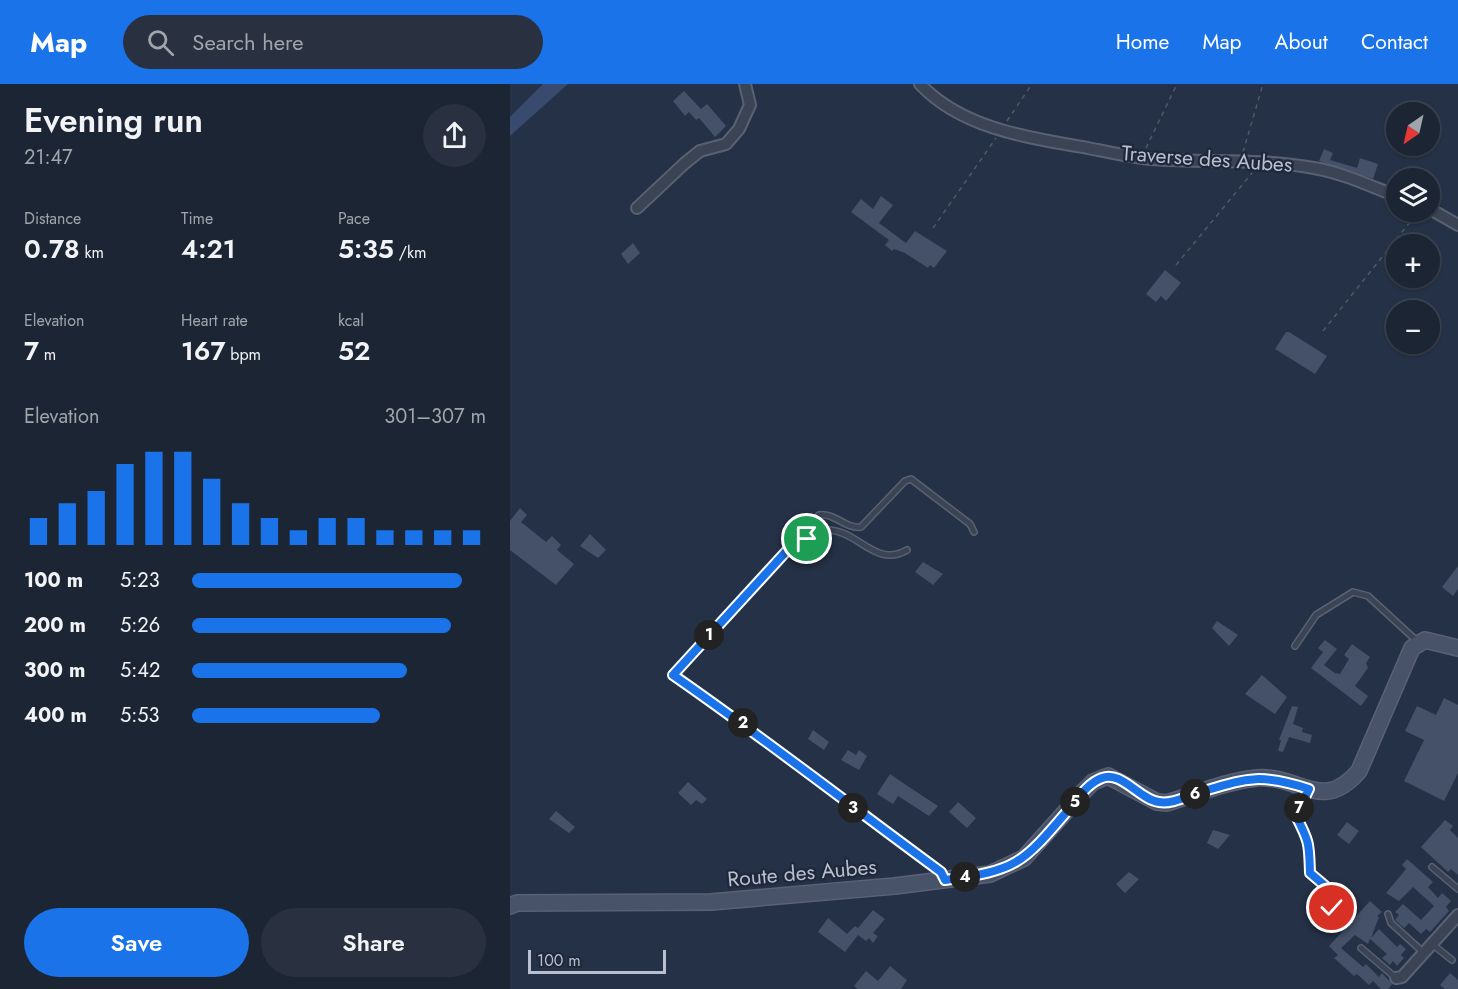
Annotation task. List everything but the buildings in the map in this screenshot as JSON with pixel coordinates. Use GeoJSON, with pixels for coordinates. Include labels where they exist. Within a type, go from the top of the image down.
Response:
{"type":"FeatureCollection","features":[{"type":"Feature","properties":{"kind":"street"},"geometry":{"type":"LineString","coordinates":[[638,208],[700,151],[726,144],[739,129],[750,105],[745,84]]}},
{"type":"Feature","properties":{"kind":"street","name":"Traverse des Aubes"},"geometry":{"type":"LineString","coordinates":[[920,84],[931,96],[959,112],[1016,136],[1142,157],[1241,161],[1314,168],[1341,175],[1386,192]]}},
{"type":"Feature","properties":{"kind":"street"},"geometry":{"type":"LineString","coordinates":[[1440,215],[1458,225]]}},
{"type":"Feature","properties":{"kind":"street"},"geometry":{"type":"LineString","coordinates":[[1418,642],[1425,640],[1441,642],[1458,648]]}},
{"type":"Feature","properties":{"kind":"street","name":"Route des Aubes"},"geometry":{"type":"LineString","coordinates":[[510,906],[517,903],[711,902],[990,874],[1018,862],[1037,847],[1085,790],[1094,782],[1108,776],[1157,802],[1167,802],[1254,778],[1280,780],[1309,789],[1336,790],[1347,784],[1359,771],[1406,657],[1418,642]]}},
{"type":"Feature","properties":{"kind":"street"},"geometry":{"type":"LineString","coordinates":[[1396,978],[1402,978],[1458,915]]}},
{"type":"Feature","properties":{"kind":"lane"},"geometry":{"type":"LineString","coordinates":[[945,880],[941,872],[856,810],[796,762],[673,675],[819,515],[827,514],[853,528],[861,527],[905,481],[912,479],[970,524],[974,532]]}},
{"type":"Feature","properties":{"kind":"lane"},"geometry":{"type":"LineString","coordinates":[[793,544],[823,530],[836,531],[886,556],[896,557],[907,550]]}},
{"type":"Feature","properties":{"kind":"lane"},"geometry":{"type":"LineString","coordinates":[[1295,646],[1317,615],[1353,592],[1368,596],[1418,642]]}},
{"type":"Feature","properties":{"kind":"lane"},"geometry":{"type":"LineString","coordinates":[[1309,789],[1296,816],[1307,836],[1311,852],[1310,873],[1330,890],[1332,908],[1344,919]]}},
{"type":"Feature","properties":{"kind":"lane"},"geometry":{"type":"LineString","coordinates":[[1432,867],[1458,889]]}},
{"type":"Feature","properties":{"kind":"lane"},"geometry":{"type":"LineString","coordinates":[[1388,915],[1391,923],[1424,953]]}},
{"type":"Feature","properties":{"kind":"lane"},"geometry":{"type":"LineString","coordinates":[[1432,944],[1452,960]]}},
{"type":"Feature","properties":{"kind":"lane"},"geometry":{"type":"LineString","coordinates":[[1361,948],[1396,978]]}},
{"type":"Feature","properties":{"kind":"path"},"geometry":{"type":"LineString","coordinates":[[933,228],[1032,84]]}},
{"type":"Feature","properties":{"kind":"path"},"geometry":{"type":"LineString","coordinates":[[1142,157],[1177,84]]}},
{"type":"Feature","properties":{"kind":"path"},"geometry":{"type":"LineString","coordinates":[[1241,161],[1263,84]]}},
{"type":"Feature","properties":{"kind":"path"},"geometry":{"type":"LineString","coordinates":[[1176,265],[1261,163]]}},
{"type":"Feature","properties":{"kind":"path"},"geometry":{"type":"LineString","coordinates":[[1323,332],[1410,222]]}},
{"type":"Feature","properties":{"kind":"water"},"geometry":{"type":"Polygon","coordinates":[[[543,84],[568,84],[510,136],[510,117],[543,84]]]}},
{"type":"Feature","properties":{"kind":"route"},"geometry":{"type":"LineString","coordinates":[[807,539],[793,544],[673,675],[796,762],[856,810],[941,872],[945,880],[1001,871],[1024,858],[1037,847],[1085,790],[1094,782],[1108,776],[1157,802],[1167,802],[1254,778],[1267,778],[1309,789],[1296,816],[1307,836],[1311,852],[1310,873],[1330,890],[1332,908]]}}]}
